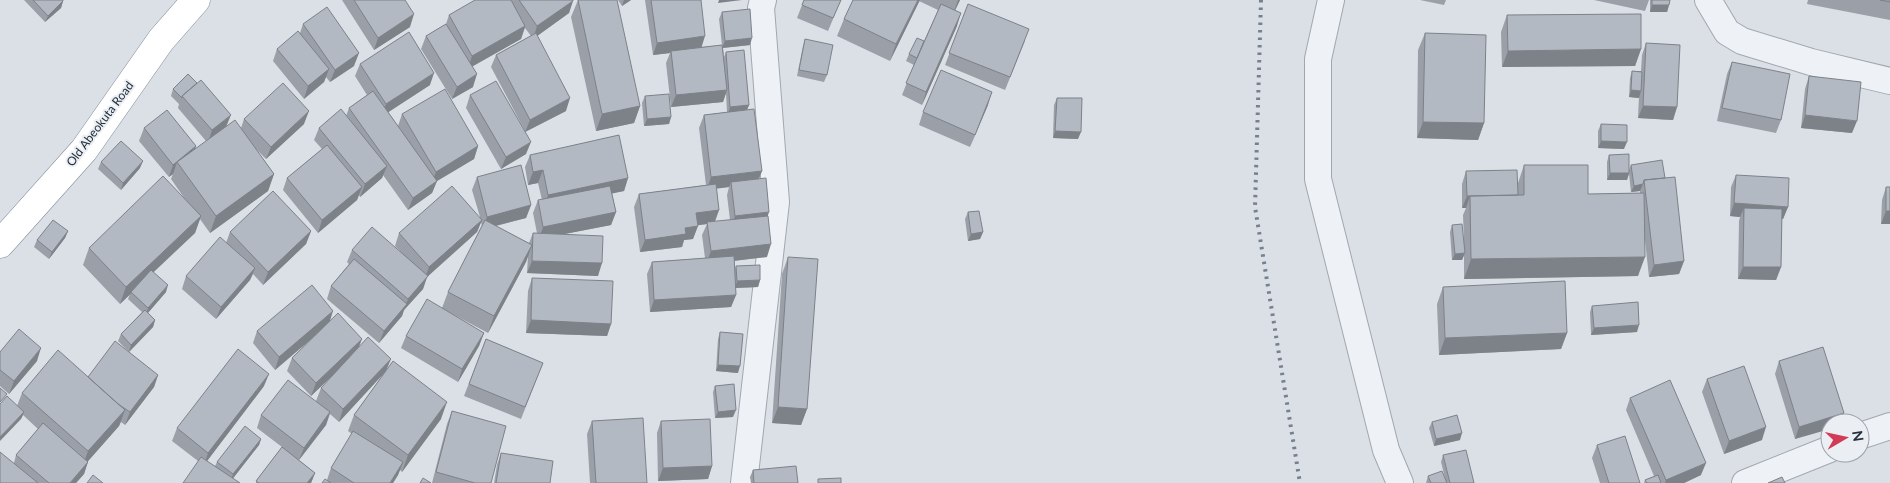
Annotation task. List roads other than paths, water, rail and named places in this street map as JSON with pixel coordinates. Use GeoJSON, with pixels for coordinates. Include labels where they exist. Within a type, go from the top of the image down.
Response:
{"type":"FeatureCollection","features":[{"type":"Feature","properties":{"kind":"highway","name":"Old Abeokuta Road"},"geometry":{"type":"LineString","coordinates":[[0,244],[84,150],[161,40],[196,0]]}},
{"type":"Feature","properties":{"kind":"street"},"geometry":{"type":"LineString","coordinates":[[744,483],[776,202],[761,8],[763,0]]}},
{"type":"Feature","properties":{"kind":"street"},"geometry":{"type":"LineString","coordinates":[[1332,0],[1318,59],[1318,179],[1386,450],[1400,483]]}},
{"type":"Feature","properties":{"kind":"street"},"geometry":{"type":"LineString","coordinates":[[1708,0],[1727,32],[1742,40],[1811,62],[1890,81]]}},
{"type":"Feature","properties":{"kind":"street"},"geometry":{"type":"LineString","coordinates":[[1870,433],[1890,426]]}},
{"type":"Feature","properties":{"kind":"street"},"geometry":{"type":"LineString","coordinates":[[1745,483],[1820,452]]}},
{"type":"Feature","properties":{"kind":"railway"},"geometry":{"type":"LineString","coordinates":[[1261,0],[1255,207],[1300,483]]}}]}
